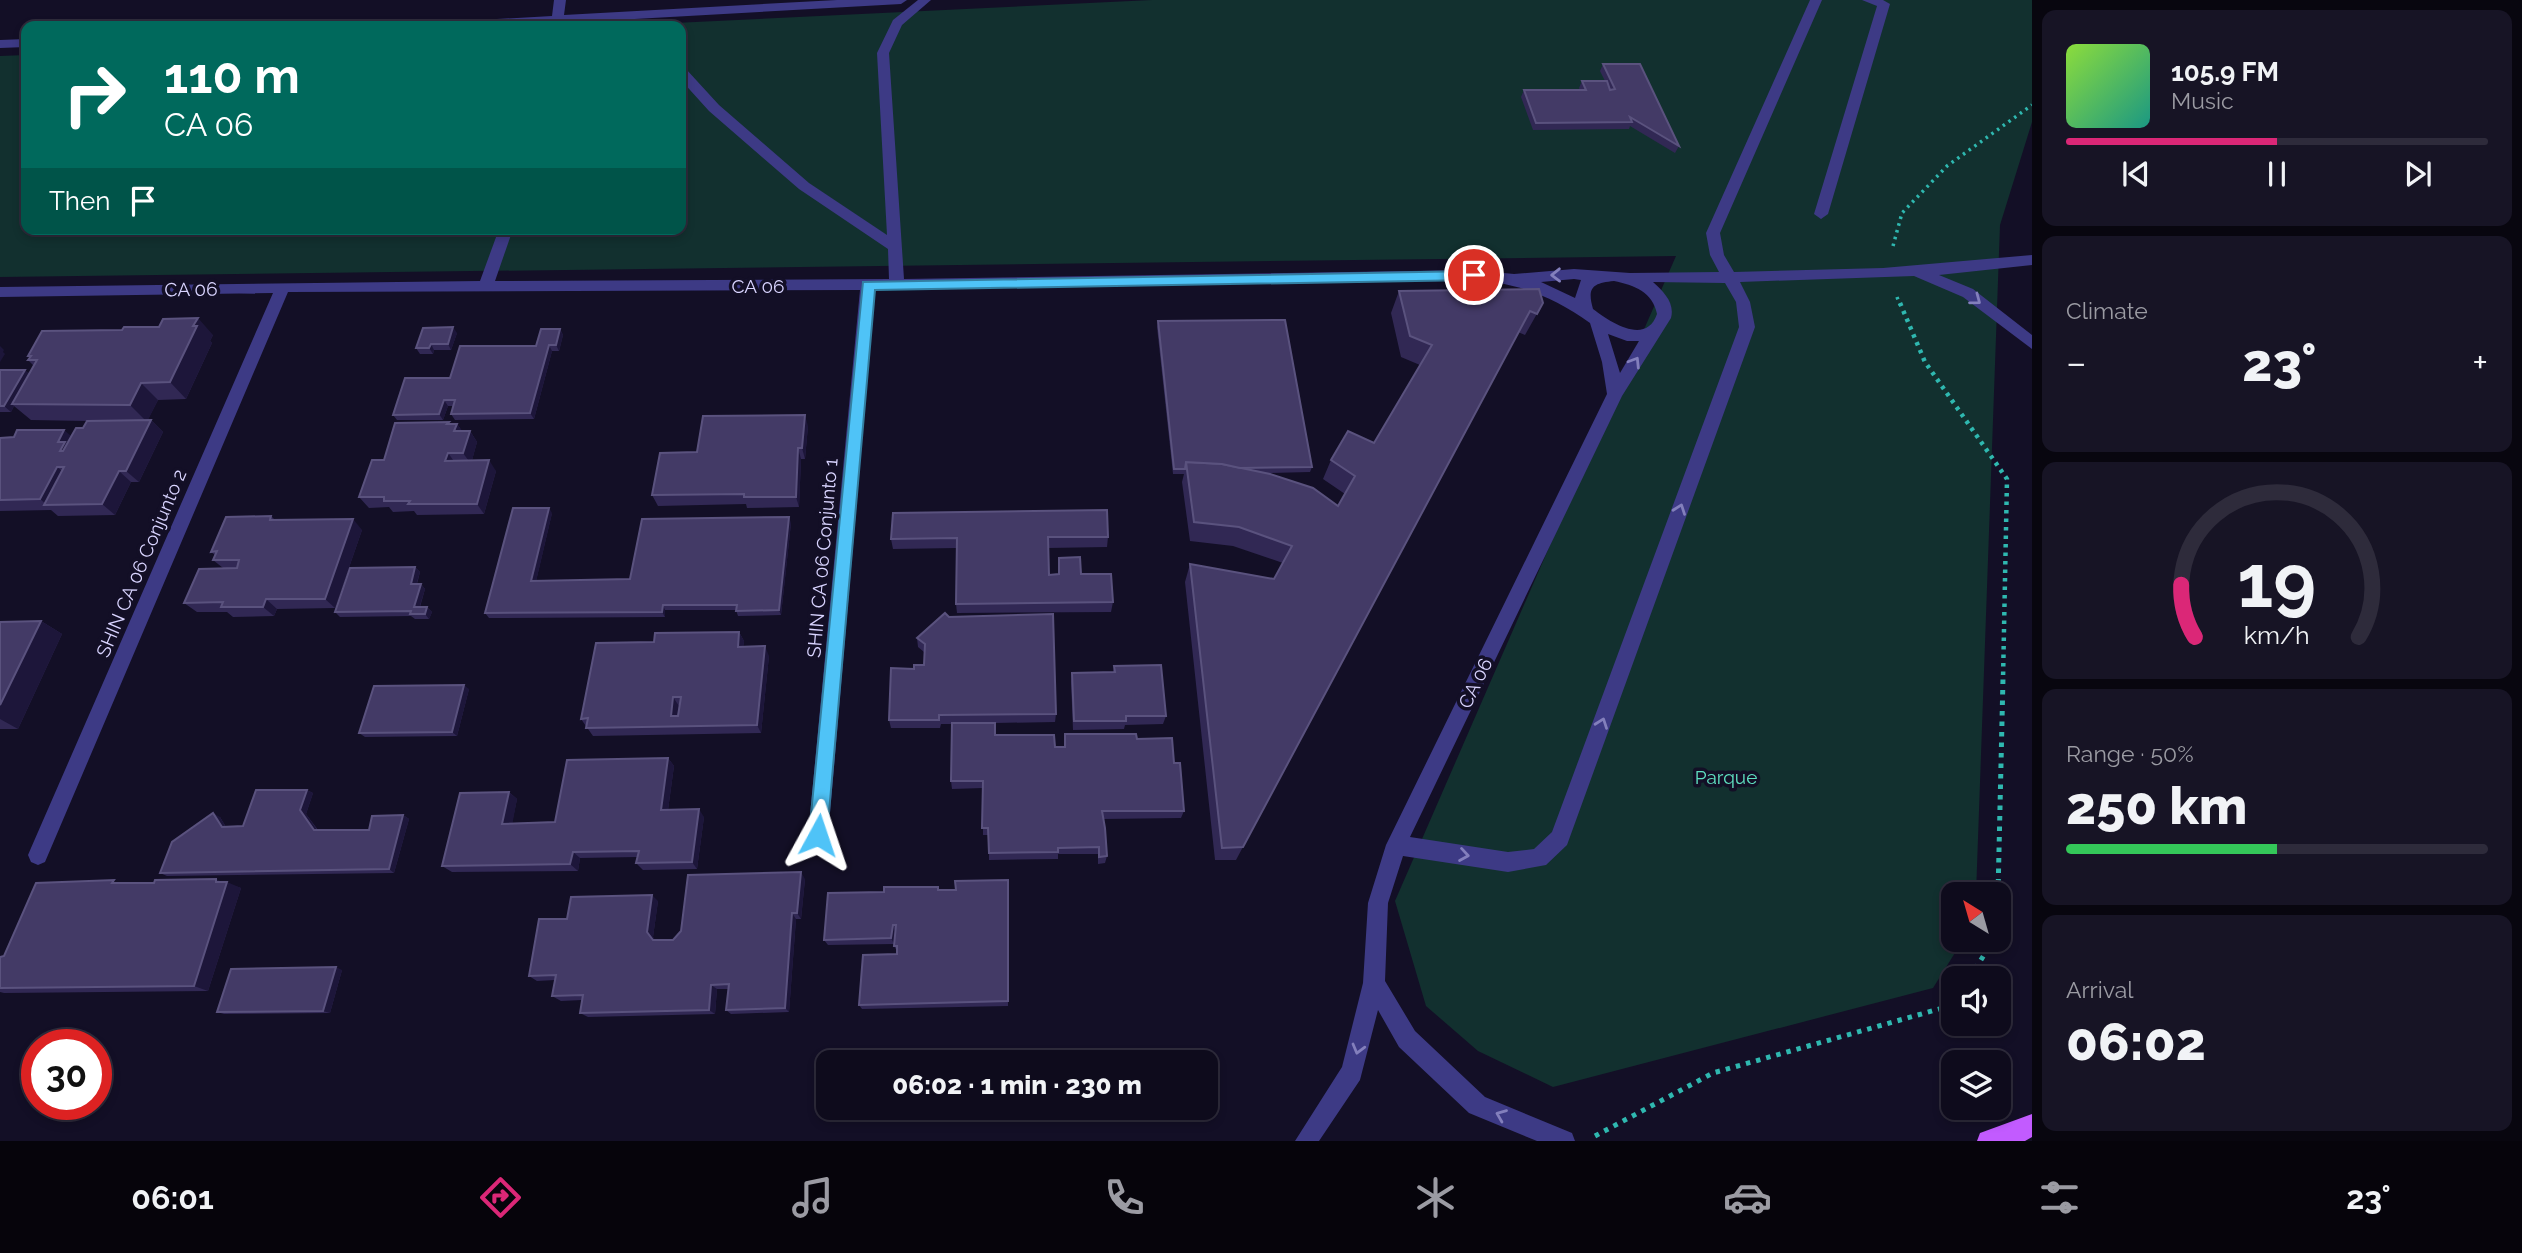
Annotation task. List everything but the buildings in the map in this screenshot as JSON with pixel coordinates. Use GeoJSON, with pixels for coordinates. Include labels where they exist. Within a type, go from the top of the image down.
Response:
{"type":"FeatureCollection","features":[{"type":"Feature","properties":{"kind":"main road"},"geometry":{"type":"LineString","coordinates":[[1988,1141],[2017,1133],[2032,1125]]}},
{"type":"Feature","properties":{"kind":"street"},"geometry":{"type":"LineString","coordinates":[[550,21],[561,0]]}},
{"type":"Feature","properties":{"kind":"street"},"geometry":{"type":"LineString","coordinates":[[640,21],[901,0]]}},
{"type":"Feature","properties":{"kind":"street"},"geometry":{"type":"LineString","coordinates":[[897,284],[883,53],[897,23],[925,0]]}},
{"type":"Feature","properties":{"kind":"street"},"geometry":{"type":"LineString","coordinates":[[1396,845],[1508,862],[1539,858],[1560,838],[1747,327],[1743,302],[1717,255],[1713,233],[1816,0]]}},
{"type":"Feature","properties":{"kind":"street"},"geometry":{"type":"LineString","coordinates":[[1821,214],[1885,2],[1868,0]]}},
{"type":"Feature","properties":{"kind":"street"},"geometry":{"type":"LineString","coordinates":[[0,44],[21,43]]}},
{"type":"Feature","properties":{"kind":"street"},"geometry":{"type":"LineString","coordinates":[[686,77],[714,108],[804,186],[895,247]]}},
{"type":"Feature","properties":{"kind":"street"},"geometry":{"type":"LineString","coordinates":[[486,286],[504,235]]}},
{"type":"Feature","properties":{"kind":"street"},"geometry":{"type":"LineString","coordinates":[[1627,277],[1728,278],[1915,271],[2032,260]]}},
{"type":"Feature","properties":{"kind":"street"},"geometry":{"type":"LineString","coordinates":[[1915,271],[1968,293],[2032,343]]}},
{"type":"Feature","properties":{"kind":"street","name":"CA 06"},"geometry":{"type":"LineString","coordinates":[[0,292],[283,287],[868,285],[1474,275],[1515,278],[1536,275],[1627,277],[1654,291],[1662,302],[1665,313],[1662,322],[1654,330],[1615,394],[1396,845],[1378,903],[1374,983],[1352,1072],[1306,1141]]}},
{"type":"Feature","properties":{"kind":"street"},"geometry":{"type":"LineString","coordinates":[[1598,277],[1587,283],[1581,291],[1581,302],[1610,362],[1615,394]]}},
{"type":"Feature","properties":{"kind":"street","name":"CA 06"},"geometry":{"type":"LineString","coordinates":[[1515,278],[1546,290],[1591,318],[1626,334],[1642,334],[1654,330]]}},
{"type":"Feature","properties":{"kind":"street","name":"SHIN CA 06 Conjunto 1"},"geometry":{"type":"LineString","coordinates":[[818,835],[868,285]]}},
{"type":"Feature","properties":{"kind":"street","name":"SHIN CA 06 Conjunto 2"},"geometry":{"type":"LineString","coordinates":[[38,855],[283,287]]}},
{"type":"Feature","properties":{"kind":"street"},"geometry":{"type":"LineString","coordinates":[[1374,983],[1407,1039],[1477,1105],[1564,1141]]}},
{"type":"Feature","properties":{"kind":"path"},"geometry":{"type":"LineString","coordinates":[[1998,882],[2007,479],[1925,362],[1886,271],[1902,213],[1947,166],[2032,105]]}},
{"type":"Feature","properties":{"kind":"path"},"geometry":{"type":"LineString","coordinates":[[1584,1141],[1713,1073],[1941,1008]]}},
{"type":"Feature","properties":{"kind":"green space","name":"Parque"},"geometry":{"type":"Polygon","coordinates":[[[1152,0],[2032,0],[2032,122],[2000,225],[1976,882],[1941,882],[1941,952],[1956,952],[1947,966],[1941,966],[1941,975],[1933,988],[1553,1087],[1478,1051],[1426,1006],[1395,901],[1676,256],[0,277],[0,56],[21,55],[21,235],[686,235],[686,22],[1152,0]]]}},
{"type":"Feature","properties":{"kind":"route"},"geometry":{"type":"LineString","coordinates":[[818,835],[868,285],[1474,275]]}}]}
